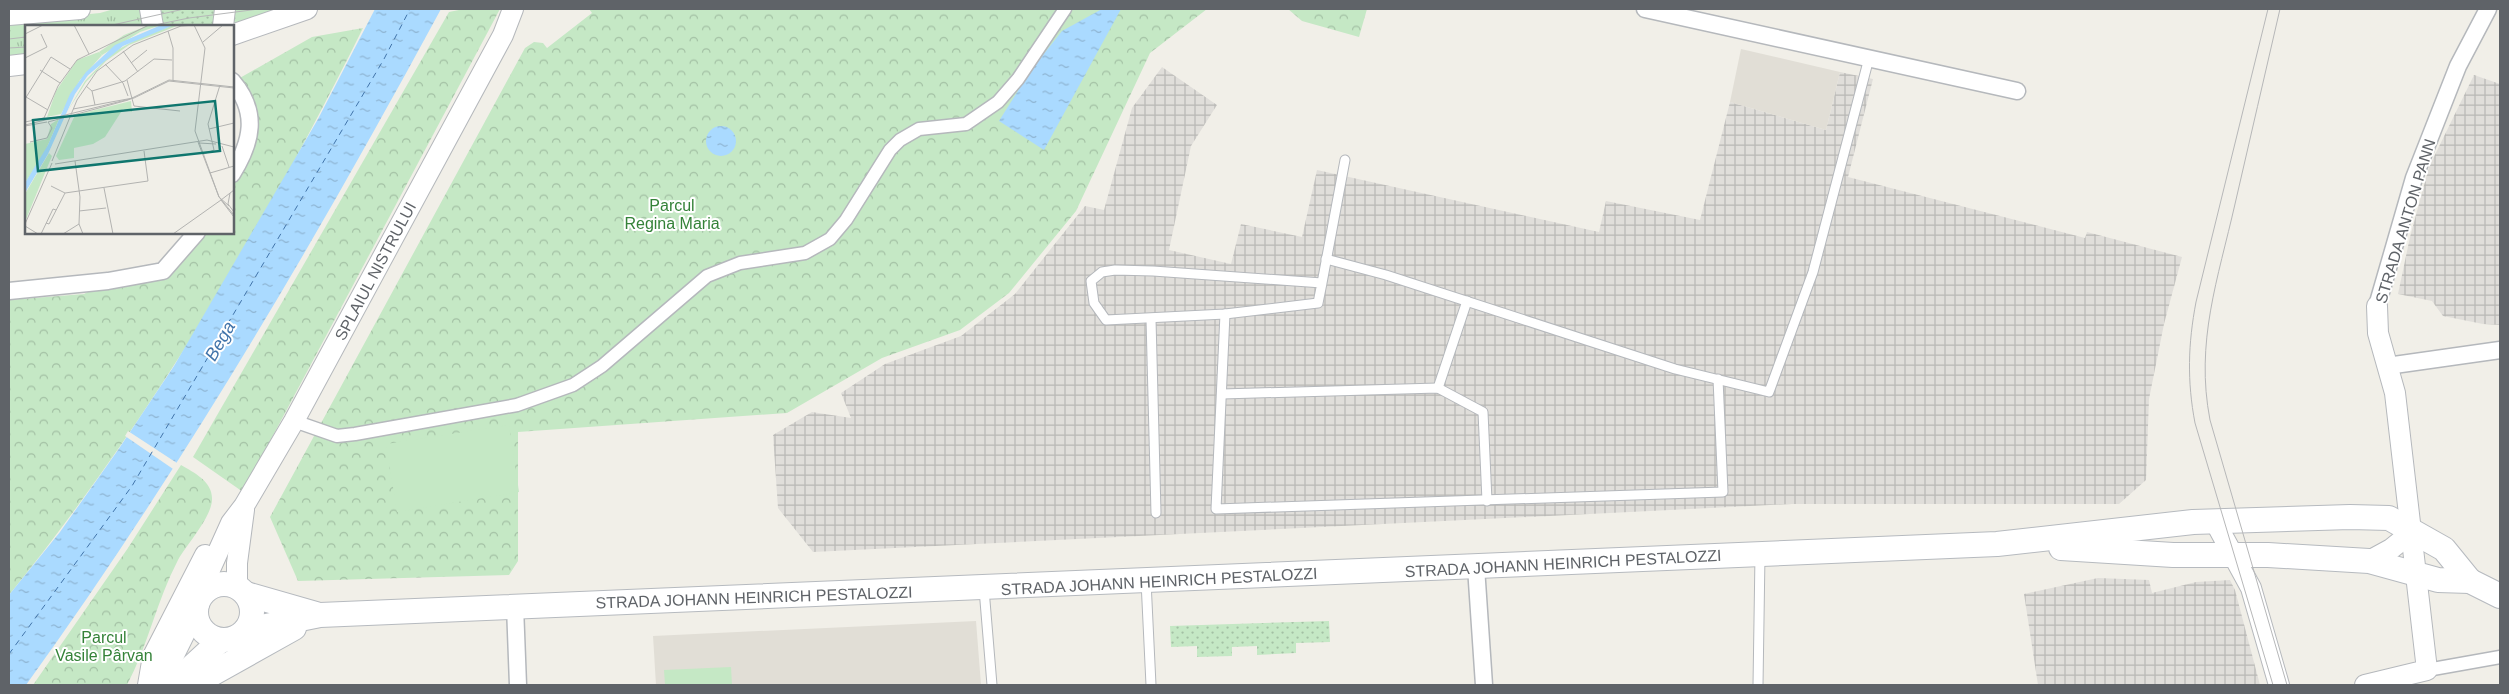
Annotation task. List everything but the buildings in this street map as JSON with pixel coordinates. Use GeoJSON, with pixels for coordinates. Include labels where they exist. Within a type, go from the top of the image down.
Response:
{"type":"FeatureCollection","features":[{"type":"Feature","properties":{"kind":"main road","name":"STRADA JOHANN HEINRICH PESTALOZZI"},"geometry":{"type":"LineString","coordinates":[[246,630],[320,615],[1997,544],[2214,520],[2389,518],[2444,549],[2470,581]]}},
{"type":"Feature","properties":{"kind":"main road","name":"STRADA JOHANN HEINRICH PESTALOZZI"},"geometry":{"type":"LineString","coordinates":[[1997,544],[2173,555],[2234,555],[2368,561],[2438,580],[2470,581]]}},
{"type":"Feature","properties":{"kind":"main road"},"geometry":{"type":"LineString","coordinates":[[2470,581],[2500,596]]}},
{"type":"Feature","properties":{"kind":"main road"},"geometry":{"type":"LineString","coordinates":[[157,685],[202,597],[221,584],[242,591],[252,609],[250,624],[246,630],[234,639],[220,641],[172,685]]}},
{"type":"Feature","properties":{"kind":"main road","name":"STRADA JOHANN HEINRICH PESTALOZZI"},"geometry":{"type":"LineString","coordinates":[[242,591],[320,615]]}},
{"type":"Feature","properties":{"kind":"main road"},"geometry":{"type":"LineString","coordinates":[[202,597],[196,620],[206,634],[220,641]]}},
{"type":"Feature","properties":{"kind":"main road"},"geometry":{"type":"LineString","coordinates":[[192,685],[287,631],[320,615]]}},
{"type":"Feature","properties":{"kind":"street"},"geometry":{"type":"LineString","coordinates":[[9,15],[80,9]]}},
{"type":"Feature","properties":{"kind":"street"},"geometry":{"type":"LineString","coordinates":[[150,9],[153,25]]}},
{"type":"Feature","properties":{"kind":"street"},"geometry":{"type":"LineString","coordinates":[[223,25],[225,9]]}},
{"type":"Feature","properties":{"kind":"street"},"geometry":{"type":"LineString","coordinates":[[234,34],[308,9]]}},
{"type":"Feature","properties":{"kind":"street","name":"SPLAIUL NISTRULUI"},"geometry":{"type":"LineString","coordinates":[[202,597],[208,574],[231,523],[244,506],[294,421],[503,35],[513,9]]}},
{"type":"Feature","properties":{"kind":"street","name":"SPLAIUL NISTRULUI"},"geometry":{"type":"LineString","coordinates":[[503,35],[529,9]]}},
{"type":"Feature","properties":{"kind":"street"},"geometry":{"type":"LineString","coordinates":[[294,421],[337,436],[355,434],[517,405],[573,385],[602,366],[708,276],[740,263],[805,253],[830,238],[846,220],[890,150],[900,140],[919,129],[966,124],[998,102],[1018,79],[1065,9]]}},
{"type":"Feature","properties":{"kind":"street"},"geometry":{"type":"LineString","coordinates":[[1645,9],[2017,91]]}},
{"type":"Feature","properties":{"kind":"street","name":"STRADA ANTON PANN"},"geometry":{"type":"LineString","coordinates":[[2427,670],[2395,393],[2378,333],[2377,306],[2414,178],[2458,66],[2488,9]]}},
{"type":"Feature","properties":{"kind":"street"},"geometry":{"type":"LineString","coordinates":[[9,66],[25,64]]}},
{"type":"Feature","properties":{"kind":"street"},"geometry":{"type":"LineString","coordinates":[[234,83],[244,94],[250,118],[246,147],[234,170]]}},
{"type":"Feature","properties":{"kind":"street"},"geometry":{"type":"LineString","coordinates":[[9,291],[108,281],[163,271],[172,264],[194,234]]}},
{"type":"Feature","properties":{"kind":"street"},"geometry":{"type":"LineString","coordinates":[[2387,366],[2500,350]]}},
{"type":"Feature","properties":{"kind":"street","name":"SPLAIUL NISTRULUI"},"geometry":{"type":"LineString","coordinates":[[242,591],[237,563],[244,506]]}},
{"type":"Feature","properties":{"kind":"street"},"geometry":{"type":"LineString","coordinates":[[2214,520],[2251,588],[2279,685]]}},
{"type":"Feature","properties":{"kind":"street"},"geometry":{"type":"LineString","coordinates":[[148,685],[153,656],[214,538],[231,523]]}},
{"type":"Feature","properties":{"kind":"street"},"geometry":{"type":"LineString","coordinates":[[2368,561],[2390,549],[2412,532]]}},
{"type":"Feature","properties":{"kind":"street"},"geometry":{"type":"LineString","coordinates":[[1476,567],[1484,685]]}},
{"type":"Feature","properties":{"kind":"street"},"geometry":{"type":"LineString","coordinates":[[516,606],[518,685]]}},
{"type":"Feature","properties":{"kind":"street"},"geometry":{"type":"LineString","coordinates":[[2365,685],[2427,670],[2500,657]]}},
{"type":"Feature","properties":{"kind":"lane"},"geometry":{"type":"LineString","coordinates":[[1326,259],[1386,275],[1676,369],[1769,392],[1813,272],[1869,58]]}},
{"type":"Feature","properties":{"kind":"lane"},"geometry":{"type":"LineString","coordinates":[[1322,283],[1115,270],[1102,272],[1091,281],[1094,303],[1106,320],[1225,314],[1318,303],[1322,283],[1326,259],[1345,160]]}},
{"type":"Feature","properties":{"kind":"lane"},"geometry":{"type":"LineString","coordinates":[[1438,388],[1467,301]]}},
{"type":"Feature","properties":{"kind":"lane"},"geometry":{"type":"LineString","coordinates":[[1225,314],[1216,509],[1723,492],[1718,379]]}},
{"type":"Feature","properties":{"kind":"lane"},"geometry":{"type":"LineString","coordinates":[[1152,319],[1156,513]]}},
{"type":"Feature","properties":{"kind":"lane"},"geometry":{"type":"LineString","coordinates":[[1222,394],[1438,388],[1483,412],[1487,501]]}},
{"type":"Feature","properties":{"kind":"lane"},"geometry":{"type":"LineString","coordinates":[[1758,685],[1760,554]]}},
{"type":"Feature","properties":{"kind":"lane"},"geometry":{"type":"LineString","coordinates":[[1146,581],[1151,685]]}},
{"type":"Feature","properties":{"kind":"lane"},"geometry":{"type":"LineString","coordinates":[[984,588],[992,685]]}},
{"type":"Feature","properties":{"kind":"shaded area"},"geometry":{"type":"Polygon","coordinates":[[[1741,49],[1840,72],[1826,130],[1730,102],[1741,49]]]}},
{"type":"Feature","properties":{"kind":"shaded area"},"geometry":{"type":"Polygon","coordinates":[[[1162,67],[1217,105],[1191,146],[1169,250],[1231,264],[1241,224],[1302,237],[1317,170],[1599,232],[1606,201],[1700,220],[1730,102],[1826,130],[1840,72],[1873,79],[1848,177],[2085,238],[2087,232],[2182,257],[2164,324],[2149,399],[2146,480],[2119,504],[1792,504],[813,552],[778,508],[773,435],[812,412],[851,418],[841,393],[885,364],[961,336],[1015,294],[1085,206],[1104,210],[1132,108],[1162,67]]]}},
{"type":"Feature","properties":{"kind":"shaded area"},"geometry":{"type":"Polygon","coordinates":[[[2474,75],[2500,84],[2500,325],[2483,324],[2443,316],[2432,301],[2398,294],[2410,237],[2429,167],[2474,75]]]}},
{"type":"Feature","properties":{"kind":"shaded area"},"geometry":{"type":"Polygon","coordinates":[[[2098,578],[2149,580],[2152,593],[2196,582],[2230,580],[2235,590],[2260,685],[2038,685],[2024,594],[2098,578]]]}},
{"type":"Feature","properties":{"kind":"shaded area"},"geometry":{"type":"Polygon","coordinates":[[[976,621],[981,685],[656,685],[653,636],[976,621]]]}},
{"type":"Feature","properties":{"kind":"green space"},"geometry":{"type":"Polygon","coordinates":[[[114,9],[144,9],[148,25],[25,25],[25,59],[9,60],[9,22],[100,13],[114,9]]]}},
{"type":"Feature","properties":{"kind":"green space"},"geometry":{"type":"Polygon","coordinates":[[[156,9],[220,9],[216,25],[159,25],[156,9]]]}},
{"type":"Feature","properties":{"kind":"green space"},"geometry":{"type":"Polygon","coordinates":[[[230,9],[296,9],[234,30],[234,25],[232,25],[230,9]]]}},
{"type":"Feature","properties":{"kind":"green space"},"geometry":{"type":"Polygon","coordinates":[[[464,9],[500,9],[243,492],[193,457],[449,12],[464,9]]]}},
{"type":"Feature","properties":{"kind":"green space","name":"Parcul Regina Maria"},"geometry":{"type":"Polygon","coordinates":[[[589,9],[1207,9],[1150,53],[1076,211],[1009,293],[960,330],[882,358],[787,413],[518,432],[518,561],[509,575],[298,581],[270,517],[525,48],[534,42],[543,43],[547,48],[592,13],[589,9]]]}},
{"type":"Feature","properties":{"kind":"green space"},"geometry":{"type":"Polygon","coordinates":[[[1288,9],[1367,9],[1359,37],[1302,21],[1288,9]]]}},
{"type":"Feature","properties":{"kind":"green space"},"geometry":{"type":"Polygon","coordinates":[[[363,28],[286,177],[201,322],[109,462],[9,595],[9,300],[84,294],[108,281],[152,274],[196,234],[234,234],[234,172],[246,147],[238,79],[312,37],[363,28]]]}},
{"type":"Feature","properties":{"kind":"green space"},"geometry":{"type":"Polygon","coordinates":[[[509,425],[519,492],[397,512],[386,444],[509,425]]]}},
{"type":"Feature","properties":{"kind":"green space","name":"Parcul Vasile Pârvan"},"geometry":{"type":"Polygon","coordinates":[[[181,465],[197,475],[210,488],[212,494],[211,507],[208,515],[178,560],[127,685],[33,685],[128,548],[181,465]]]}},
{"type":"Feature","properties":{"kind":"green space"},"geometry":{"type":"Polygon","coordinates":[[[1329,621],[1330,642],[1296,643],[1296,653],[1257,655],[1257,646],[1232,647],[1232,656],[1197,657],[1197,646],[1171,647],[1170,626],[1329,621]]]}},
{"type":"Feature","properties":{"kind":"green space"},"geometry":{"type":"Polygon","coordinates":[[[731,667],[732,685],[665,685],[664,670],[731,667]]]}},
{"type":"Feature","properties":{"kind":"water","name":"Bega"},"geometry":{"type":"Polygon","coordinates":[[[375,9],[441,9],[295,269],[139,521],[26,685],[9,685],[9,595],[60,532],[174,366],[318,119],[375,9]]]}},
{"type":"Feature","properties":{"kind":"water"},"geometry":{"type":"Polygon","coordinates":[[[1102,9],[1121,9],[1044,150],[999,121],[1031,70],[1062,31],[1102,9]]]}},
{"type":"Feature","properties":{"kind":"water"},"geometry":{"type":"Polygon","coordinates":[[[721,126],[732,130],[736,141],[732,152],[721,156],[710,152],[706,141],[710,130],[721,126]]]}},
{"type":"Feature","properties":{"kind":"pier"},"geometry":{"type":"Polygon","coordinates":[[[128,431],[180,465],[176,471],[125,436],[128,431]]]}},
{"type":"Feature","properties":{"kind":"ferry route"},"geometry":{"type":"LineString","coordinates":[[9,654],[132,486],[384,59],[410,9]]}},
{"type":"Feature","properties":{"kind":"tram line"},"geometry":{"type":"LineString","coordinates":[[112,25],[184,9]]}},
{"type":"Feature","properties":{"kind":"tram line"},"geometry":{"type":"LineString","coordinates":[[155,25],[189,18],[259,9]]}},
{"type":"Feature","properties":{"kind":"tram line"},"geometry":{"type":"LineString","coordinates":[[2268,9],[2196,302],[2191,333],[2190,377],[2195,423],[2273,685]]}},
{"type":"Feature","properties":{"kind":"tram line"},"geometry":{"type":"LineString","coordinates":[[2280,9],[2210,311],[2205,364],[2210,420],[2287,685]]}},
{"type":"Feature","properties":{"kind":"tram line"},"geometry":{"type":"LineString","coordinates":[[9,39],[25,37]]}},
{"type":"Feature","properties":{"kind":"tram line"},"geometry":{"type":"LineString","coordinates":[[9,48],[25,47]]}}]}
